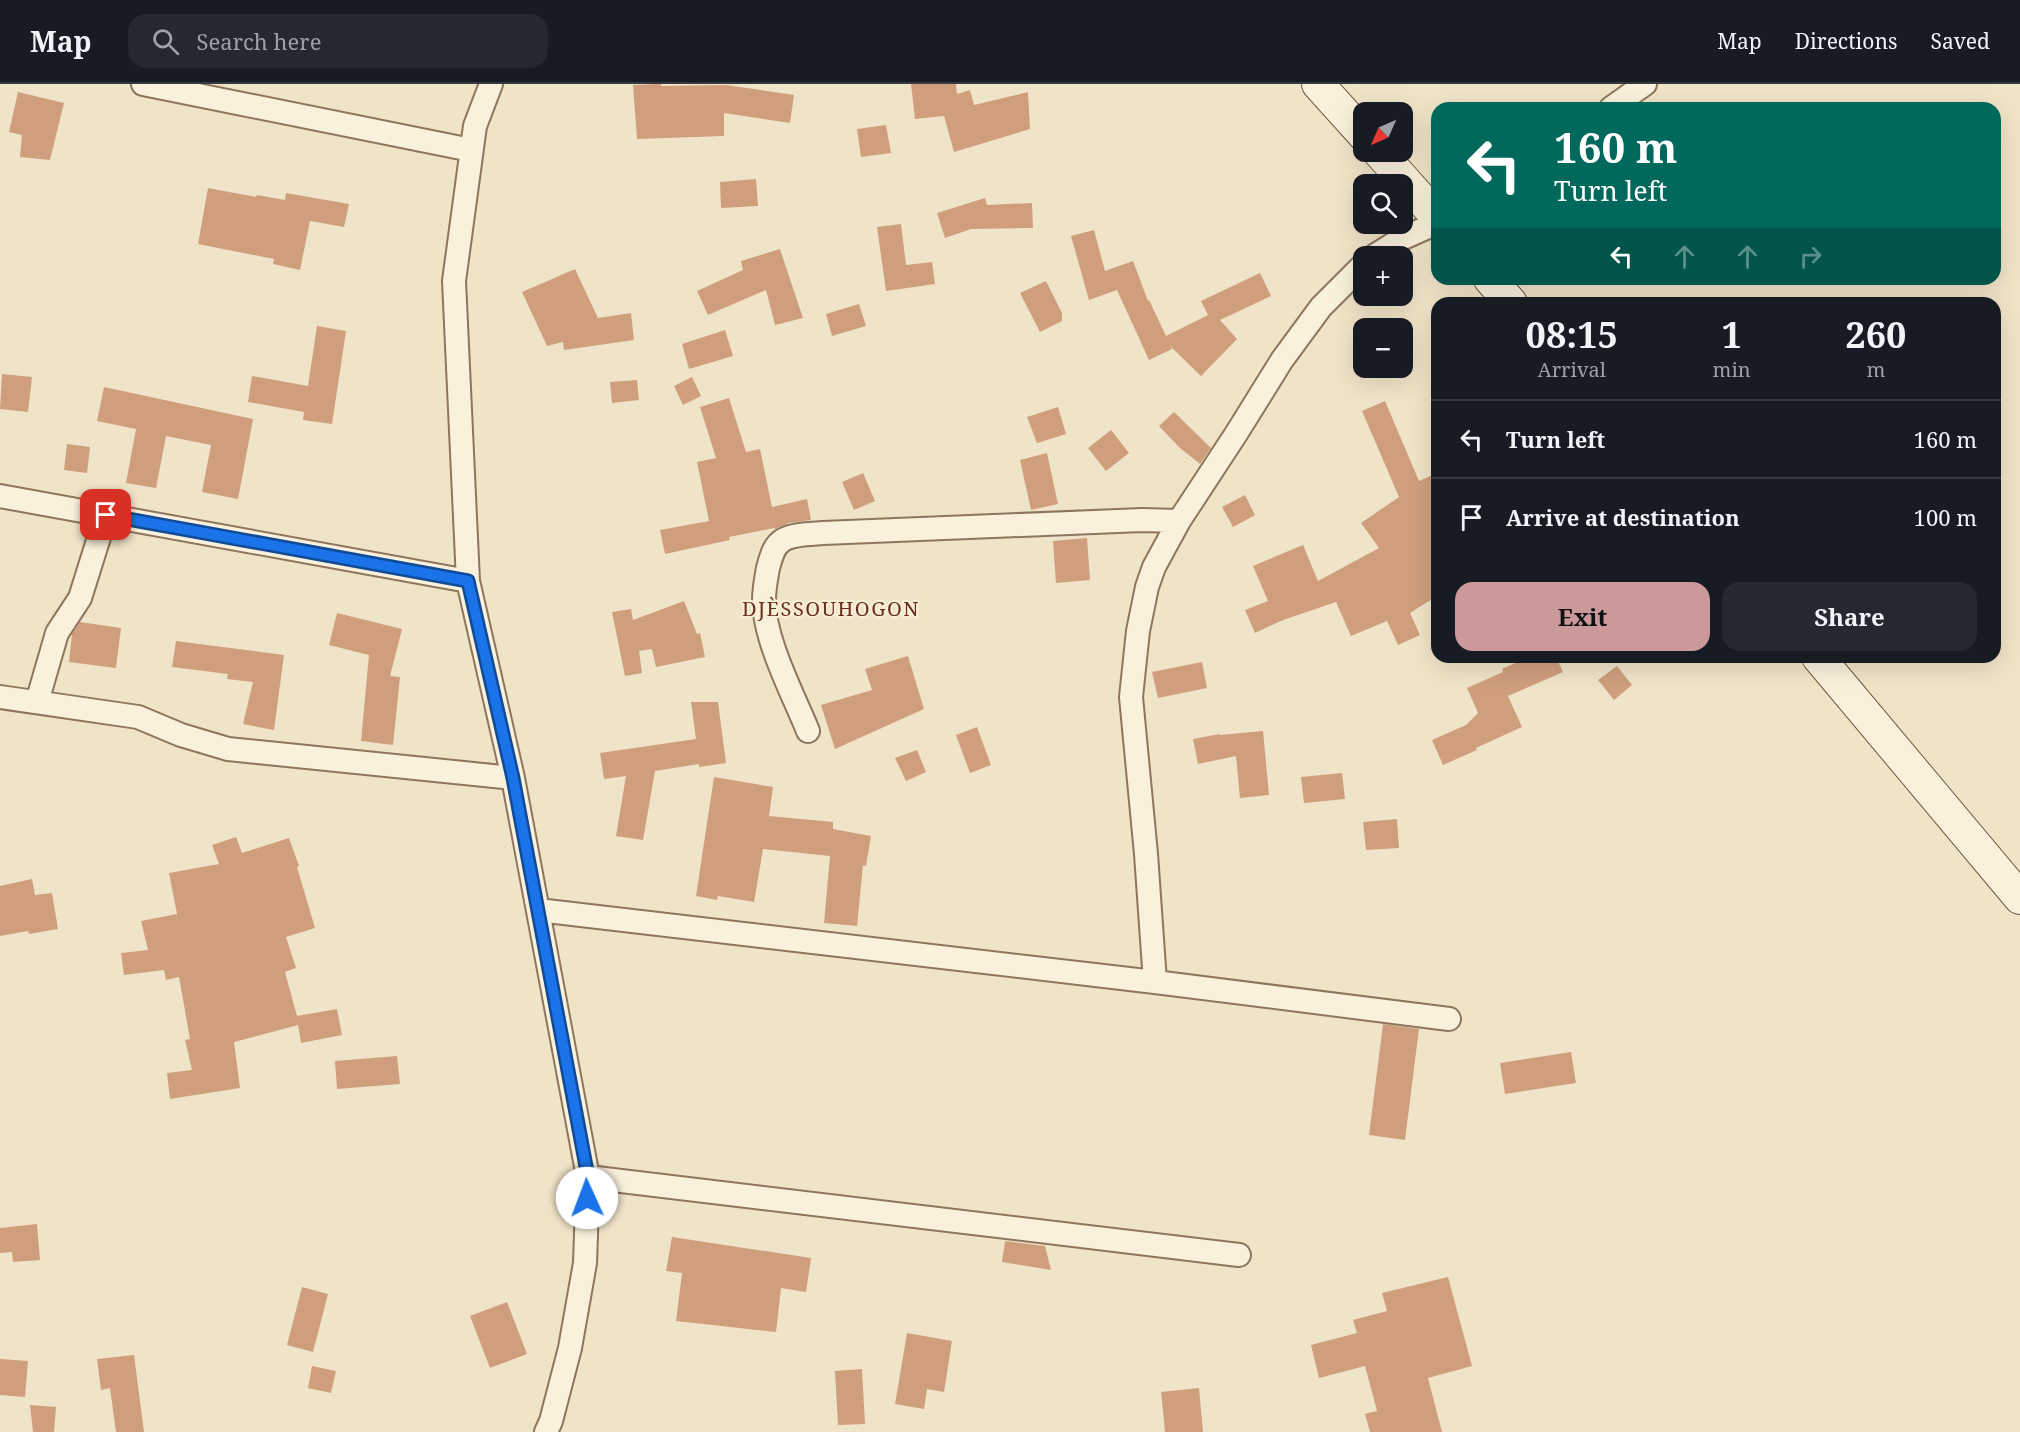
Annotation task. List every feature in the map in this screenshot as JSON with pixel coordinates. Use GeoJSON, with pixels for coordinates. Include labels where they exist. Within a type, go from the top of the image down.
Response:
{"type":"FeatureCollection","features":[{"type":"Feature","properties":{"kind":"street"},"geometry":{"type":"LineString","coordinates":[[143,84],[471,150]]}},
{"type":"Feature","properties":{"kind":"street"},"geometry":{"type":"LineString","coordinates":[[491,84],[475,126],[454,281],[468,581],[513,778],[588,1177],[583,1274],[570,1348],[546,1432]]}},
{"type":"Feature","properties":{"kind":"street"},"geometry":{"type":"LineString","coordinates":[[1318,84],[1353,123]]}},
{"type":"Feature","properties":{"kind":"street"},"geometry":{"type":"LineString","coordinates":[[1620,102],[1645,84]]}},
{"type":"Feature","properties":{"kind":"street"},"geometry":{"type":"LineString","coordinates":[[1387,162],[1431,210]]}},
{"type":"Feature","properties":{"kind":"street"},"geometry":{"type":"LineString","coordinates":[[1390,246],[1431,226]]}},
{"type":"Feature","properties":{"kind":"street"},"geometry":{"type":"LineString","coordinates":[[1155,982],[1131,697],[1138,631],[1147,587],[1154,567],[1179,521],[1282,360],[1321,307],[1353,275]]}},
{"type":"Feature","properties":{"kind":"street"},"geometry":{"type":"LineString","coordinates":[[1495,285],[1506,297]]}},
{"type":"Feature","properties":{"kind":"street"},"geometry":{"type":"LineString","coordinates":[[0,496],[468,581]]}},
{"type":"Feature","properties":{"kind":"street"},"geometry":{"type":"LineString","coordinates":[[37,702],[57,633],[80,598],[106,515]]}},
{"type":"Feature","properties":{"kind":"street"},"geometry":{"type":"LineString","coordinates":[[808,731],[779,660],[766,620],[765,583],[771,556],[781,541],[790,537],[823,533],[1142,520],[1179,521]]}},
{"type":"Feature","properties":{"kind":"street"},"geometry":{"type":"LineString","coordinates":[[1823,663],[2020,898]]}},
{"type":"Feature","properties":{"kind":"street"},"geometry":{"type":"LineString","coordinates":[[0,697],[138,717],[181,735],[228,749],[513,778]]}},
{"type":"Feature","properties":{"kind":"street"},"geometry":{"type":"LineString","coordinates":[[538,910],[1155,982],[1449,1019]]}},
{"type":"Feature","properties":{"kind":"street"},"geometry":{"type":"LineString","coordinates":[[588,1177],[1239,1255]]}},
{"type":"Feature","properties":{"kind":"building"},"geometry":{"type":"Polygon","coordinates":[[[661,84],[661,86],[726,85],[794,95],[790,123],[724,113],[724,136],[637,139],[633,85],[661,84]]]}},
{"type":"Feature","properties":{"kind":"building"},"geometry":{"type":"Polygon","coordinates":[[[911,84],[956,84],[957,94],[970,90],[974,105],[1028,92],[1030,129],[954,152],[944,116],[915,119],[911,84]]]}},
{"type":"Feature","properties":{"kind":"building"},"geometry":{"type":"Polygon","coordinates":[[[18,92],[64,103],[50,160],[20,157],[22,135],[9,132],[18,92]]]}},
{"type":"Feature","properties":{"kind":"building"},"geometry":{"type":"Polygon","coordinates":[[[886,125],[891,153],[861,157],[857,129],[886,125]]]}},
{"type":"Feature","properties":{"kind":"building"},"geometry":{"type":"Polygon","coordinates":[[[756,179],[758,206],[721,208],[720,182],[756,179]]]}},
{"type":"Feature","properties":{"kind":"building"},"geometry":{"type":"Polygon","coordinates":[[[208,188],[285,200],[286,193],[349,204],[344,227],[310,221],[300,270],[273,264],[274,259],[198,244],[208,188]]]}},
{"type":"Feature","properties":{"kind":"building"},"geometry":{"type":"Polygon","coordinates":[[[985,198],[987,205],[1032,203],[1033,228],[971,229],[945,238],[937,213],[985,198]]]}},
{"type":"Feature","properties":{"kind":"building"},"geometry":{"type":"Polygon","coordinates":[[[901,224],[906,265],[932,262],[935,284],[886,291],[877,227],[901,224]]]}},
{"type":"Feature","properties":{"kind":"building"},"geometry":{"type":"Polygon","coordinates":[[[1094,230],[1105,271],[1133,261],[1148,301],[1166,336],[1208,315],[1201,301],[1260,273],[1271,296],[1220,320],[1237,339],[1201,376],[1170,346],[1172,349],[1149,360],[1117,290],[1089,300],[1071,236],[1094,230]]]}},
{"type":"Feature","properties":{"kind":"building"},"geometry":{"type":"Polygon","coordinates":[[[780,249],[803,318],[775,325],[766,290],[708,315],[697,291],[743,270],[741,261],[780,249]]]}},
{"type":"Feature","properties":{"kind":"building"},"geometry":{"type":"Polygon","coordinates":[[[575,269],[598,318],[631,313],[634,340],[564,350],[563,342],[547,346],[522,292],[575,269]]]}},
{"type":"Feature","properties":{"kind":"building"},"geometry":{"type":"Polygon","coordinates":[[[1046,281],[1062,313],[1062,321],[1040,332],[1020,293],[1046,281]]]}},
{"type":"Feature","properties":{"kind":"building"},"geometry":{"type":"Polygon","coordinates":[[[859,304],[866,326],[832,336],[826,314],[859,304]]]}},
{"type":"Feature","properties":{"kind":"building"},"geometry":{"type":"Polygon","coordinates":[[[317,326],[346,331],[332,424],[303,420],[304,412],[248,402],[252,376],[308,386],[317,326]]]}},
{"type":"Feature","properties":{"kind":"building"},"geometry":{"type":"Polygon","coordinates":[[[725,330],[733,356],[689,369],[682,344],[725,330]]]}},
{"type":"Feature","properties":{"kind":"building"},"geometry":{"type":"Polygon","coordinates":[[[2,374],[32,377],[28,412],[0,409],[2,374]]]}},
{"type":"Feature","properties":{"kind":"building"},"geometry":{"type":"Polygon","coordinates":[[[692,377],[701,396],[683,405],[674,386],[692,377]]]}},
{"type":"Feature","properties":{"kind":"building"},"geometry":{"type":"Polygon","coordinates":[[[637,380],[639,400],[612,403],[610,382],[637,380]]]}},
{"type":"Feature","properties":{"kind":"building"},"geometry":{"type":"Polygon","coordinates":[[[104,387],[253,419],[238,499],[202,492],[211,445],[166,436],[156,488],[126,483],[136,429],[97,421],[104,387]]]}},
{"type":"Feature","properties":{"kind":"building"},"geometry":{"type":"Polygon","coordinates":[[[729,398],[746,452],[760,449],[772,507],[807,499],[811,520],[789,523],[775,529],[729,537],[730,540],[665,554],[660,530],[709,521],[697,462],[716,458],[700,407],[729,398]]]}},
{"type":"Feature","properties":{"kind":"building"},"geometry":{"type":"Polygon","coordinates":[[[1385,401],[1419,481],[1431,476],[1431,600],[1410,613],[1420,635],[1398,645],[1387,621],[1351,636],[1336,602],[1283,620],[1255,633],[1245,610],[1268,601],[1253,566],[1303,545],[1318,581],[1379,548],[1361,523],[1399,497],[1362,411],[1385,401]]]}},
{"type":"Feature","properties":{"kind":"building"},"geometry":{"type":"Polygon","coordinates":[[[1058,407],[1066,434],[1037,443],[1027,417],[1058,407]]]}},
{"type":"Feature","properties":{"kind":"building"},"geometry":{"type":"Polygon","coordinates":[[[1174,412],[1211,448],[1200,464],[1180,448],[1159,426],[1174,412]]]}},
{"type":"Feature","properties":{"kind":"building"},"geometry":{"type":"Polygon","coordinates":[[[1111,430],[1129,453],[1106,471],[1088,448],[1111,430]]]}},
{"type":"Feature","properties":{"kind":"building"},"geometry":{"type":"Polygon","coordinates":[[[67,444],[90,447],[87,473],[64,470],[67,444]]]}},
{"type":"Feature","properties":{"kind":"building"},"geometry":{"type":"Polygon","coordinates":[[[1047,453],[1058,504],[1031,510],[1020,460],[1047,453]]]}},
{"type":"Feature","properties":{"kind":"building"},"geometry":{"type":"Polygon","coordinates":[[[863,473],[875,501],[854,510],[842,482],[863,473]]]}},
{"type":"Feature","properties":{"kind":"building"},"geometry":{"type":"Polygon","coordinates":[[[1245,495],[1255,515],[1233,527],[1222,507],[1245,495]]]}},
{"type":"Feature","properties":{"kind":"building"},"geometry":{"type":"Polygon","coordinates":[[[1087,538],[1090,580],[1056,583],[1053,541],[1087,538]]]}},
{"type":"Feature","properties":{"kind":"building"},"geometry":{"type":"Polygon","coordinates":[[[684,601],[697,634],[700,633],[705,657],[656,667],[652,649],[639,651],[642,673],[625,676],[612,612],[631,609],[633,620],[684,601]]]}},
{"type":"Feature","properties":{"kind":"building"},"geometry":{"type":"Polygon","coordinates":[[[337,613],[402,629],[390,676],[400,677],[393,745],[361,741],[369,655],[329,645],[337,613]]]}},
{"type":"Feature","properties":{"kind":"building"},"geometry":{"type":"Polygon","coordinates":[[[80,622],[121,628],[116,668],[69,662],[72,634],[80,622]]]}},
{"type":"Feature","properties":{"kind":"building"},"geometry":{"type":"Polygon","coordinates":[[[176,641],[284,655],[274,730],[243,724],[253,682],[227,679],[228,674],[172,667],[176,641]]]}},
{"type":"Feature","properties":{"kind":"building"},"geometry":{"type":"Polygon","coordinates":[[[908,656],[924,709],[835,749],[821,705],[872,690],[865,669],[908,656]]]}},
{"type":"Feature","properties":{"kind":"building"},"geometry":{"type":"Polygon","coordinates":[[[1202,662],[1207,688],[1158,698],[1152,672],[1202,662]]]}},
{"type":"Feature","properties":{"kind":"building"},"geometry":{"type":"Polygon","coordinates":[[[1516,663],[1559,663],[1563,672],[1508,696],[1522,727],[1443,765],[1432,740],[1466,725],[1478,713],[1467,688],[1503,672],[1502,669],[1516,663]]]}},
{"type":"Feature","properties":{"kind":"building"},"geometry":{"type":"Polygon","coordinates":[[[1617,666],[1632,685],[1614,700],[1598,680],[1617,666]]]}},
{"type":"Feature","properties":{"kind":"building"},"geometry":{"type":"Polygon","coordinates":[[[691,702],[718,702],[726,763],[699,767],[699,764],[655,771],[643,840],[616,836],[626,776],[604,779],[600,753],[696,739],[691,702]]]}},
{"type":"Feature","properties":{"kind":"building"},"geometry":{"type":"Polygon","coordinates":[[[977,727],[991,765],[970,773],[956,735],[977,727]]]}},
{"type":"Feature","properties":{"kind":"building"},"geometry":{"type":"Polygon","coordinates":[[[1263,731],[1269,795],[1240,798],[1236,756],[1198,764],[1193,739],[1219,734],[1263,731]]]}},
{"type":"Feature","properties":{"kind":"building"},"geometry":{"type":"Polygon","coordinates":[[[917,750],[926,772],[906,781],[895,758],[917,750]]]}},
{"type":"Feature","properties":{"kind":"building"},"geometry":{"type":"Polygon","coordinates":[[[1342,773],[1345,799],[1304,803],[1301,777],[1342,773]]]}},
{"type":"Feature","properties":{"kind":"building"},"geometry":{"type":"Polygon","coordinates":[[[714,777],[773,787],[769,816],[833,822],[833,829],[871,836],[866,866],[863,865],[857,926],[824,923],[830,856],[763,849],[754,902],[718,896],[717,900],[696,896],[714,777]]]}},
{"type":"Feature","properties":{"kind":"building"},"geometry":{"type":"Polygon","coordinates":[[[1397,819],[1399,848],[1366,850],[1363,822],[1397,819]]]}},
{"type":"Feature","properties":{"kind":"building"},"geometry":{"type":"Polygon","coordinates":[[[236,837],[242,853],[289,838],[299,866],[297,867],[315,928],[286,937],[296,968],[285,972],[297,1016],[337,1009],[342,1035],[301,1043],[298,1025],[234,1042],[240,1088],[170,1099],[167,1073],[192,1070],[185,1040],[190,1039],[179,977],[166,980],[164,970],[124,975],[121,953],[148,950],[141,921],[177,914],[169,873],[219,864],[212,845],[236,837]]]}},
{"type":"Feature","properties":{"kind":"building"},"geometry":{"type":"Polygon","coordinates":[[[32,879],[35,895],[52,893],[58,929],[0,936],[0,886],[32,879]]]}},
{"type":"Feature","properties":{"kind":"building"},"geometry":{"type":"Polygon","coordinates":[[[1383,1024],[1419,1029],[1405,1140],[1369,1135],[1383,1024]]]}},
{"type":"Feature","properties":{"kind":"building"},"geometry":{"type":"Polygon","coordinates":[[[1571,1052],[1576,1083],[1505,1094],[1500,1063],[1571,1052]]]}},
{"type":"Feature","properties":{"kind":"building"},"geometry":{"type":"Polygon","coordinates":[[[397,1056],[400,1084],[337,1089],[335,1061],[397,1056]]]}},
{"type":"Feature","properties":{"kind":"building"},"geometry":{"type":"Polygon","coordinates":[[[37,1224],[40,1260],[13,1262],[12,1252],[0,1253],[0,1228],[37,1224]]]}},
{"type":"Feature","properties":{"kind":"building"},"geometry":{"type":"Polygon","coordinates":[[[672,1237],[811,1258],[806,1292],[781,1288],[776,1332],[676,1321],[682,1273],[666,1271],[672,1237]]]}},
{"type":"Feature","properties":{"kind":"building"},"geometry":{"type":"Polygon","coordinates":[[[1005,1241],[1045,1246],[1051,1270],[1002,1262],[1005,1241]]]}},
{"type":"Feature","properties":{"kind":"building"},"geometry":{"type":"Polygon","coordinates":[[[1448,1277],[1472,1366],[1428,1378],[1442,1432],[1370,1432],[1365,1414],[1377,1411],[1365,1366],[1319,1378],[1311,1345],[1357,1333],[1353,1320],[1387,1311],[1382,1293],[1448,1277]]]}},
{"type":"Feature","properties":{"kind":"building"},"geometry":{"type":"Polygon","coordinates":[[[302,1287],[328,1294],[313,1352],[287,1345],[302,1287]]]}},
{"type":"Feature","properties":{"kind":"building"},"geometry":{"type":"Polygon","coordinates":[[[507,1302],[527,1354],[490,1368],[470,1316],[507,1302]]]}},
{"type":"Feature","properties":{"kind":"building"},"geometry":{"type":"Polygon","coordinates":[[[907,1333],[952,1341],[944,1392],[927,1389],[924,1409],[895,1404],[907,1333]]]}},
{"type":"Feature","properties":{"kind":"building"},"geometry":{"type":"Polygon","coordinates":[[[134,1355],[144,1432],[116,1432],[110,1388],[101,1390],[97,1359],[134,1355]]]}},
{"type":"Feature","properties":{"kind":"building"},"geometry":{"type":"Polygon","coordinates":[[[0,1359],[28,1361],[25,1397],[0,1395],[0,1359]]]}},
{"type":"Feature","properties":{"kind":"building"},"geometry":{"type":"Polygon","coordinates":[[[312,1366],[336,1371],[331,1393],[308,1388],[312,1366]]]}},
{"type":"Feature","properties":{"kind":"building"},"geometry":{"type":"Polygon","coordinates":[[[862,1369],[865,1424],[838,1425],[835,1371],[862,1369]]]}},
{"type":"Feature","properties":{"kind":"building"},"geometry":{"type":"Polygon","coordinates":[[[1199,1388],[1203,1432],[1165,1432],[1161,1392],[1199,1388]]]}},
{"type":"Feature","properties":{"kind":"building"},"geometry":{"type":"Polygon","coordinates":[[[30,1405],[56,1407],[54,1432],[33,1432],[30,1405]]]}},
{"type":"Feature","properties":{"kind":"district","name":"DJÈSSOUHOGON"},"geometry":{"type":"Point","coordinates":[831,609]}},
{"type":"Feature","properties":{"kind":"route"},"geometry":{"type":"LineString","coordinates":[[106,515],[468,581],[513,778],[588,1177],[587,1198]]}}]}
